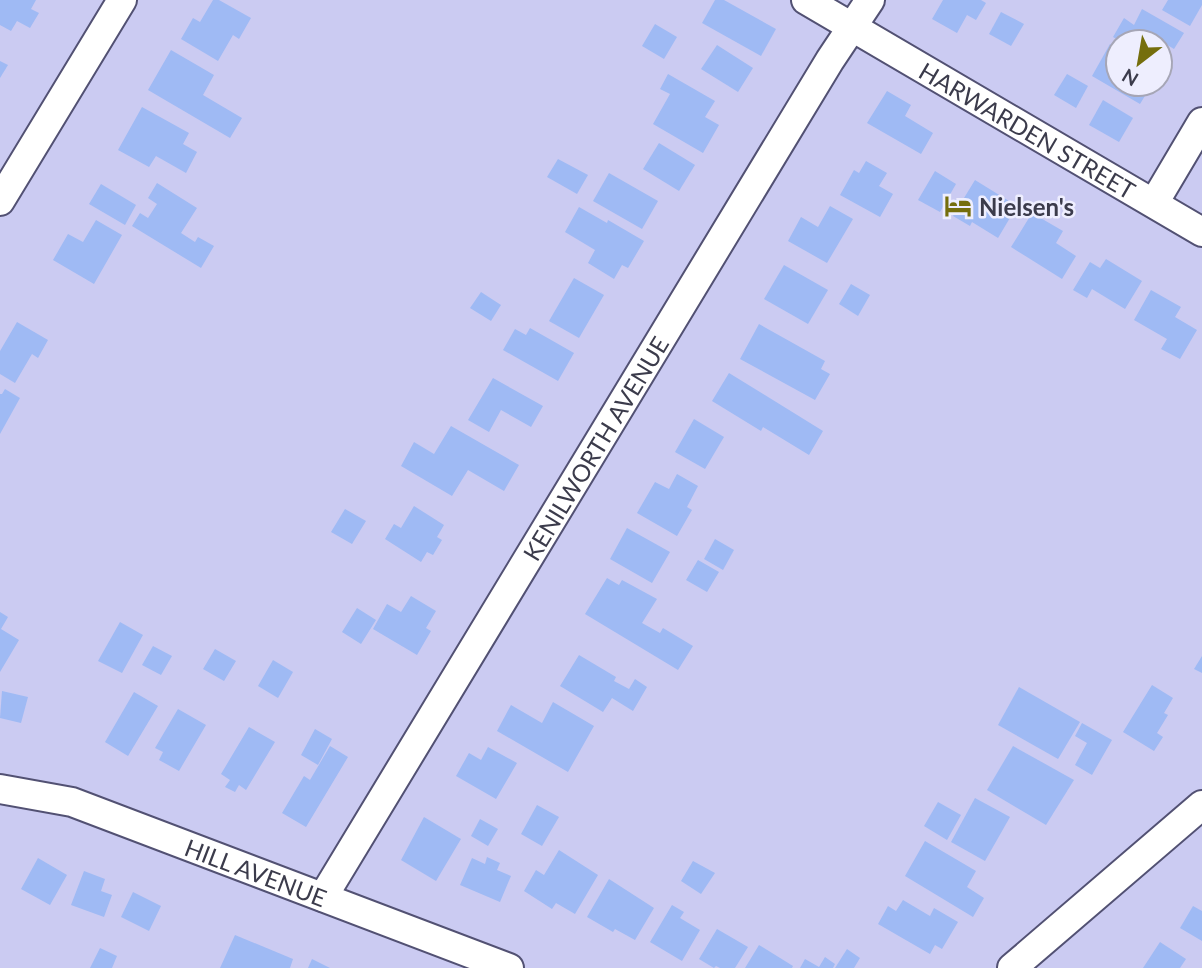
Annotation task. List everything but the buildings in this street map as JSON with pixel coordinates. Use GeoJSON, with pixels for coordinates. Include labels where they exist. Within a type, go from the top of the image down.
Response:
{"type":"FeatureCollection","features":[{"type":"Feature","properties":{"kind":"street"},"geometry":{"type":"LineString","coordinates":[[0,201],[122,0]]}},
{"type":"Feature","properties":{"kind":"street","name":"HARWARDEN STREET"},"geometry":{"type":"LineString","coordinates":[[806,0],[1202,232]]}},
{"type":"Feature","properties":{"kind":"street","name":"KENILWORTH AVENUE"},"geometry":{"type":"LineString","coordinates":[[323,897],[823,72],[870,0]]}},
{"type":"Feature","properties":{"kind":"street"},"geometry":{"type":"LineString","coordinates":[[1154,204],[1202,122]]}},
{"type":"Feature","properties":{"kind":"street","name":"HILL AVENUE"},"geometry":{"type":"LineString","coordinates":[[2,794],[72,802],[509,968]]}},
{"type":"Feature","properties":{"kind":"street"},"geometry":{"type":"LineString","coordinates":[[1012,968],[1202,805]]}},
{"type":"Feature","properties":{"kind":"place","name":"Nielsen's"},"geometry":{"type":"Point","coordinates":[958,206]}}]}
